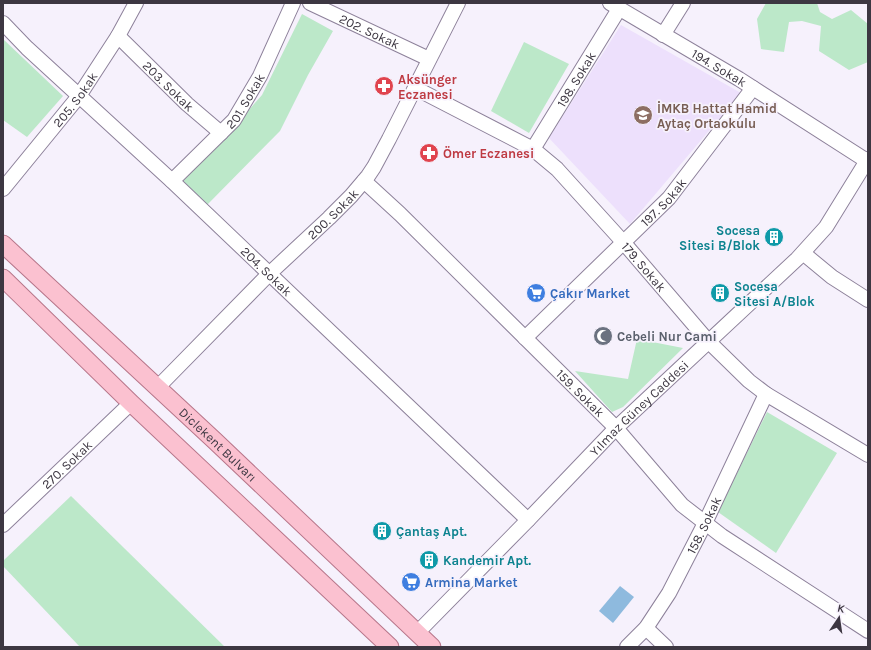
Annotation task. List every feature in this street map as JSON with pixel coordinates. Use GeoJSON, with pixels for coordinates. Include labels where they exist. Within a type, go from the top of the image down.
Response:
{"type":"FeatureCollection","features":[{"type":"Feature","properties":{"kind":"main road","name":"Diclekent Bulvarı"},"geometry":{"type":"LineString","coordinates":[[3,244],[158,387],[432,647]]}},
{"type":"Feature","properties":{"kind":"main road"},"geometry":{"type":"LineString","coordinates":[[3,278],[131,403],[390,647]]}},
{"type":"Feature","properties":{"kind":"street","name":"205. Sokak"},"geometry":{"type":"LineString","coordinates":[[3,189],[79,96],[118,36],[136,3]]}},
{"type":"Feature","properties":{"kind":"street","name":"201. Sokak"},"geometry":{"type":"LineString","coordinates":[[172,181],[234,120],[260,76],[293,3]]}},
{"type":"Feature","properties":{"kind":"street","name":"202. Sokak"},"geometry":{"type":"LineString","coordinates":[[310,3],[430,59]]}},
{"type":"Feature","properties":{"kind":"street","name":"200. Sokak"},"geometry":{"type":"LineString","coordinates":[[158,387],[269,274],[329,218],[364,181],[374,167],[458,3]]}},
{"type":"Feature","properties":{"kind":"street"},"geometry":{"type":"LineString","coordinates":[[663,35],[683,3]]}},
{"type":"Feature","properties":{"kind":"street","name":"194. Sokak"},"geometry":{"type":"LineString","coordinates":[[615,6],[753,88],[868,160]]}},
{"type":"Feature","properties":{"kind":"street","name":"198. Sokak"},"geometry":{"type":"LineString","coordinates":[[533,149],[615,6]]}},
{"type":"Feature","properties":{"kind":"street","name":"204. Sokak"},"geometry":{"type":"LineString","coordinates":[[3,23],[27,48],[172,181],[528,520]]}},
{"type":"Feature","properties":{"kind":"street","name":"203. Sokak"},"geometry":{"type":"LineString","coordinates":[[118,36],[187,104],[221,133]]}},
{"type":"Feature","properties":{"kind":"street","name":"179. Sokak"},"geometry":{"type":"LineString","coordinates":[[415,88],[533,149],[557,169],[624,243],[708,341],[766,394],[868,455]]}},
{"type":"Feature","properties":{"kind":"street","name":"197. Sokak"},"geometry":{"type":"LineString","coordinates":[[525,338],[669,198],[753,88]]}},
{"type":"Feature","properties":{"kind":"street","name":"Yılmaz Güney Caddesi"},"geometry":{"type":"LineString","coordinates":[[417,633],[616,428],[803,253],[826,227],[868,160]]}},
{"type":"Feature","properties":{"kind":"street","name":"159. Sokak"},"geometry":{"type":"LineString","coordinates":[[364,181],[400,214],[616,428],[682,505],[722,536],[868,631]]}},
{"type":"Feature","properties":{"kind":"street"},"geometry":{"type":"LineString","coordinates":[[803,253],[832,277],[868,300]]}},
{"type":"Feature","properties":{"kind":"street","name":"158. Sokak"},"geometry":{"type":"LineString","coordinates":[[627,647],[646,628],[669,593],[705,523],[766,394]]}},
{"type":"Feature","properties":{"kind":"street","name":"270. Sokak"},"geometry":{"type":"LineString","coordinates":[[3,525],[131,403]]}},
{"type":"Feature","properties":{"kind":"street"},"geometry":{"type":"LineString","coordinates":[[646,628],[666,647]]}},
{"type":"Feature","properties":{"kind":"shaded area","name":"İMKB Hattat Hamid Aytaç Ortaokulu"},"geometry":{"type":"Polygon","coordinates":[[[621,25],[741,93],[630,224],[549,138],[621,25]]]}},
{"type":"Feature","properties":{"kind":"green space"},"geometry":{"type":"Polygon","coordinates":[[[766,3],[817,3],[820,12],[832,19],[851,10],[868,24],[868,62],[849,70],[819,51],[821,26],[802,21],[789,22],[784,52],[761,49],[757,19],[766,3]]]}},
{"type":"Feature","properties":{"kind":"green space"},"geometry":{"type":"Polygon","coordinates":[[[302,14],[333,31],[308,75],[280,131],[207,205],[183,181],[226,136],[262,95],[302,14]]]}},
{"type":"Feature","properties":{"kind":"green space"},"geometry":{"type":"Polygon","coordinates":[[[3,39],[63,96],[27,137],[3,120],[3,39]]]}},
{"type":"Feature","properties":{"kind":"green space"},"geometry":{"type":"Polygon","coordinates":[[[524,42],[569,64],[529,133],[491,111],[524,42]]]}},
{"type":"Feature","properties":{"kind":"green space"},"geometry":{"type":"Polygon","coordinates":[[[637,339],[683,348],[623,407],[612,412],[575,371],[628,379],[637,339]]]}},
{"type":"Feature","properties":{"kind":"green space"},"geometry":{"type":"Polygon","coordinates":[[[767,412],[837,453],[776,553],[718,512],[767,412]]]}},
{"type":"Feature","properties":{"kind":"green space"},"geometry":{"type":"Polygon","coordinates":[[[71,496],[225,647],[80,647],[3,566],[3,561],[71,496]]]}},
{"type":"Feature","properties":{"kind":"water"},"geometry":{"type":"Polygon","coordinates":[[[620,586],[634,597],[613,623],[599,611],[620,586]]]}},
{"type":"Feature","properties":{"kind":"place","name":"Aksünger Eczanesi"},"geometry":{"type":"Point","coordinates":[384,86]}},
{"type":"Feature","properties":{"kind":"place","name":"İMKB Hattat Hamid Aytaç Ortaokulu"},"geometry":{"type":"Point","coordinates":[643,115]}},
{"type":"Feature","properties":{"kind":"place","name":"Ömer Eczanesi"},"geometry":{"type":"Point","coordinates":[429,153]}},
{"type":"Feature","properties":{"kind":"place","name":"Socesa Sitesi B/Blok"},"geometry":{"type":"Point","coordinates":[774,237]}},
{"type":"Feature","properties":{"kind":"place","name":"Çakır Market"},"geometry":{"type":"Point","coordinates":[536,293]}},
{"type":"Feature","properties":{"kind":"place","name":"Socesa Sitesi A/Blok"},"geometry":{"type":"Point","coordinates":[720,293]}},
{"type":"Feature","properties":{"kind":"place","name":"Cebeli Nur Cami"},"geometry":{"type":"Point","coordinates":[603,336]}},
{"type":"Feature","properties":{"kind":"place","name":"Çantaş Apt."},"geometry":{"type":"Point","coordinates":[382,531]}},
{"type":"Feature","properties":{"kind":"place","name":"Kandemir Apt."},"geometry":{"type":"Point","coordinates":[429,560]}},
{"type":"Feature","properties":{"kind":"place","name":"Armina Market"},"geometry":{"type":"Point","coordinates":[411,582]}}]}
